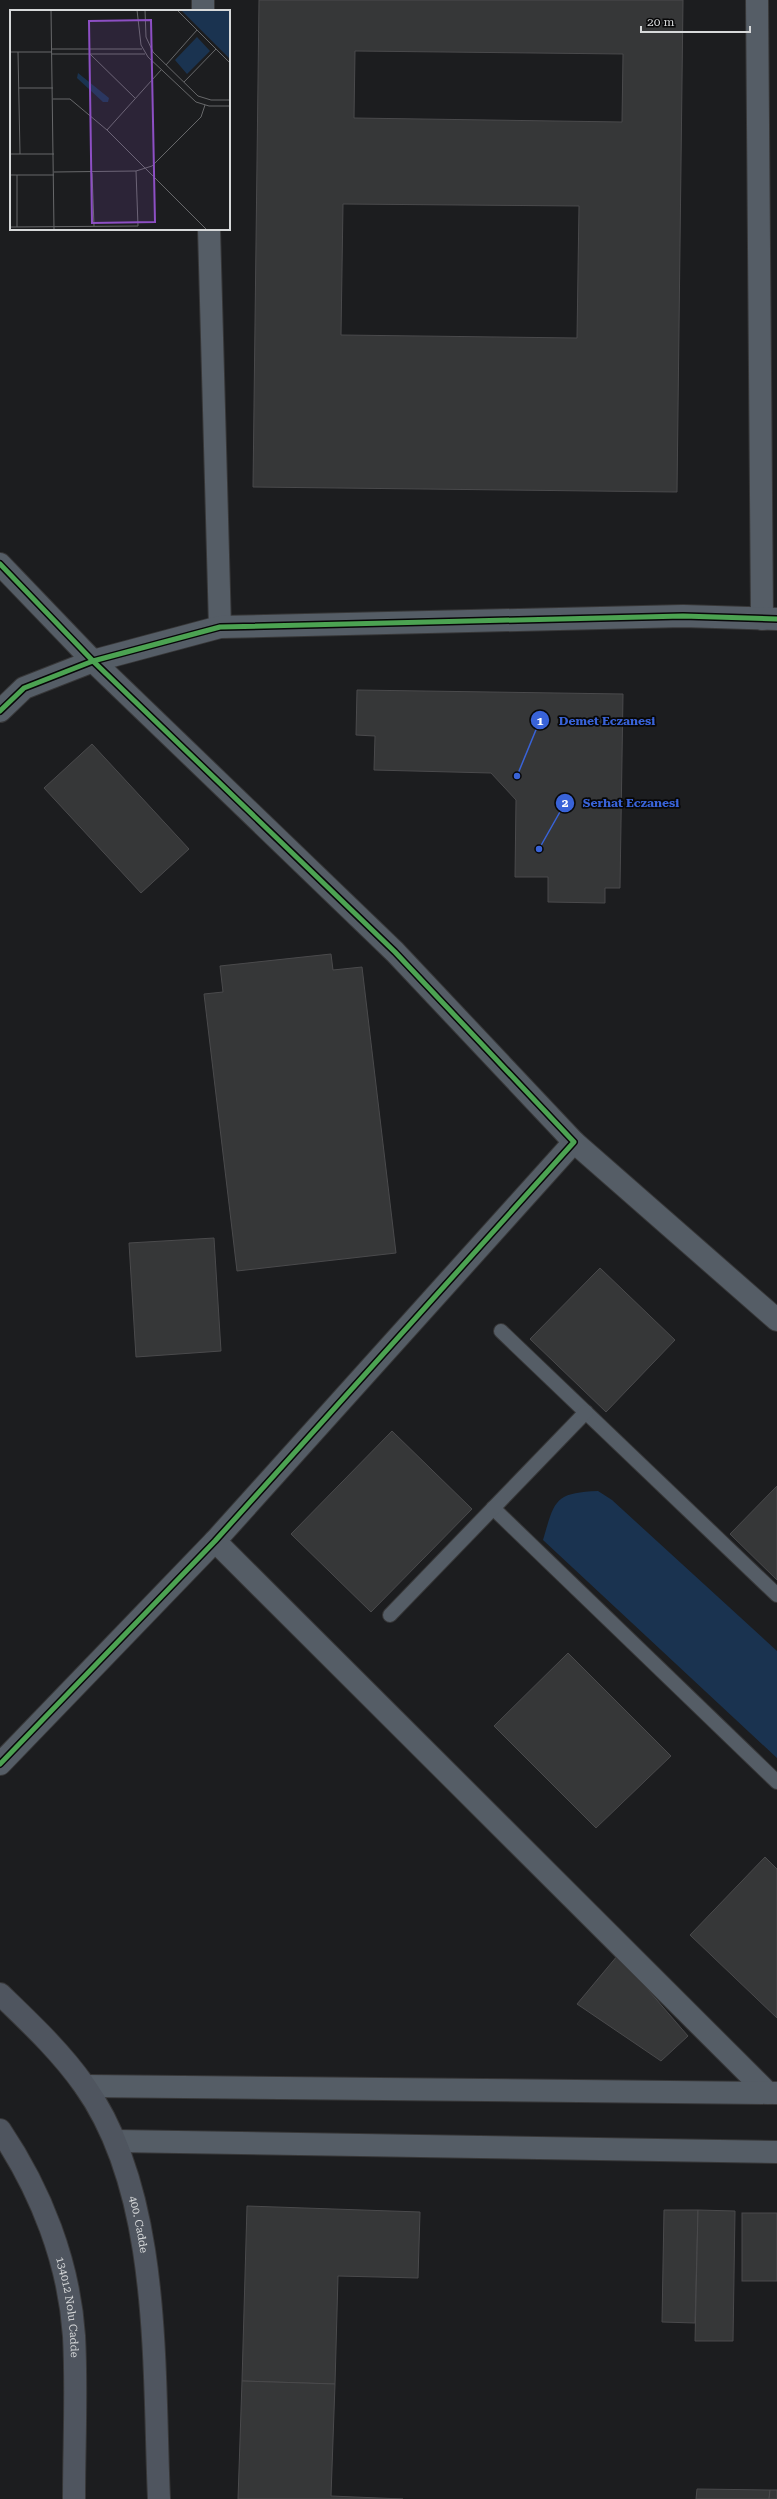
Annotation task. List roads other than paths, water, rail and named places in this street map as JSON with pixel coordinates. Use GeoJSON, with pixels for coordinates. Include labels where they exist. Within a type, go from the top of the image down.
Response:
{"type":"FeatureCollection","features":[{"type":"Feature","properties":{"kind":"main road","name":"400. Cadde"},"geometry":{"type":"LineString","coordinates":[[0,1994],[52,2044],[85,2086],[116,2142],[135,2198],[145,2258],[151,2322],[159,2499]]}},
{"type":"Feature","properties":{"kind":"main road","name":"134012 Nolu Cadde"},"geometry":{"type":"LineString","coordinates":[[0,2130],[17,2155],[40,2200],[55,2240],[68,2290],[74,2335],[74,2499]]}},
{"type":"Feature","properties":{"kind":"street"},"geometry":{"type":"LineString","coordinates":[[0,711],[24,688],[94,661],[220,627],[683,616],[769,619],[757,0]]}},
{"type":"Feature","properties":{"kind":"street"},"geometry":{"type":"LineString","coordinates":[[209,230],[220,627]]}},
{"type":"Feature","properties":{"kind":"street"},"geometry":{"type":"LineString","coordinates":[[0,564],[94,661],[395,952],[574,1142],[777,1320]]}},
{"type":"Feature","properties":{"kind":"street"},"geometry":{"type":"LineString","coordinates":[[0,1764],[215,1541],[574,1142]]}},
{"type":"Feature","properties":{"kind":"street"},"geometry":{"type":"LineString","coordinates":[[215,1541],[773,2093]]}},
{"type":"Feature","properties":{"kind":"street"},"geometry":{"type":"LineString","coordinates":[[85,2086],[773,2093]]}},
{"type":"Feature","properties":{"kind":"street"},"geometry":{"type":"LineString","coordinates":[[116,2142],[777,2152]]}},
{"type":"Feature","properties":{"kind":"lane"},"geometry":{"type":"LineString","coordinates":[[501,1331],[777,1595]]}},
{"type":"Feature","properties":{"kind":"lane"},"geometry":{"type":"LineString","coordinates":[[390,1615],[586,1412]]}},
{"type":"Feature","properties":{"kind":"lane"},"geometry":{"type":"LineString","coordinates":[[494,1508],[777,1782]]}},
{"type":"Feature","properties":{"kind":"place","name":"Demet Eczanesi"},"geometry":{"type":"Point","coordinates":[517,776]}},
{"type":"Feature","properties":{"kind":"place","name":"Serhat Eczanesi"},"geometry":{"type":"Point","coordinates":[539,849]}}]}
